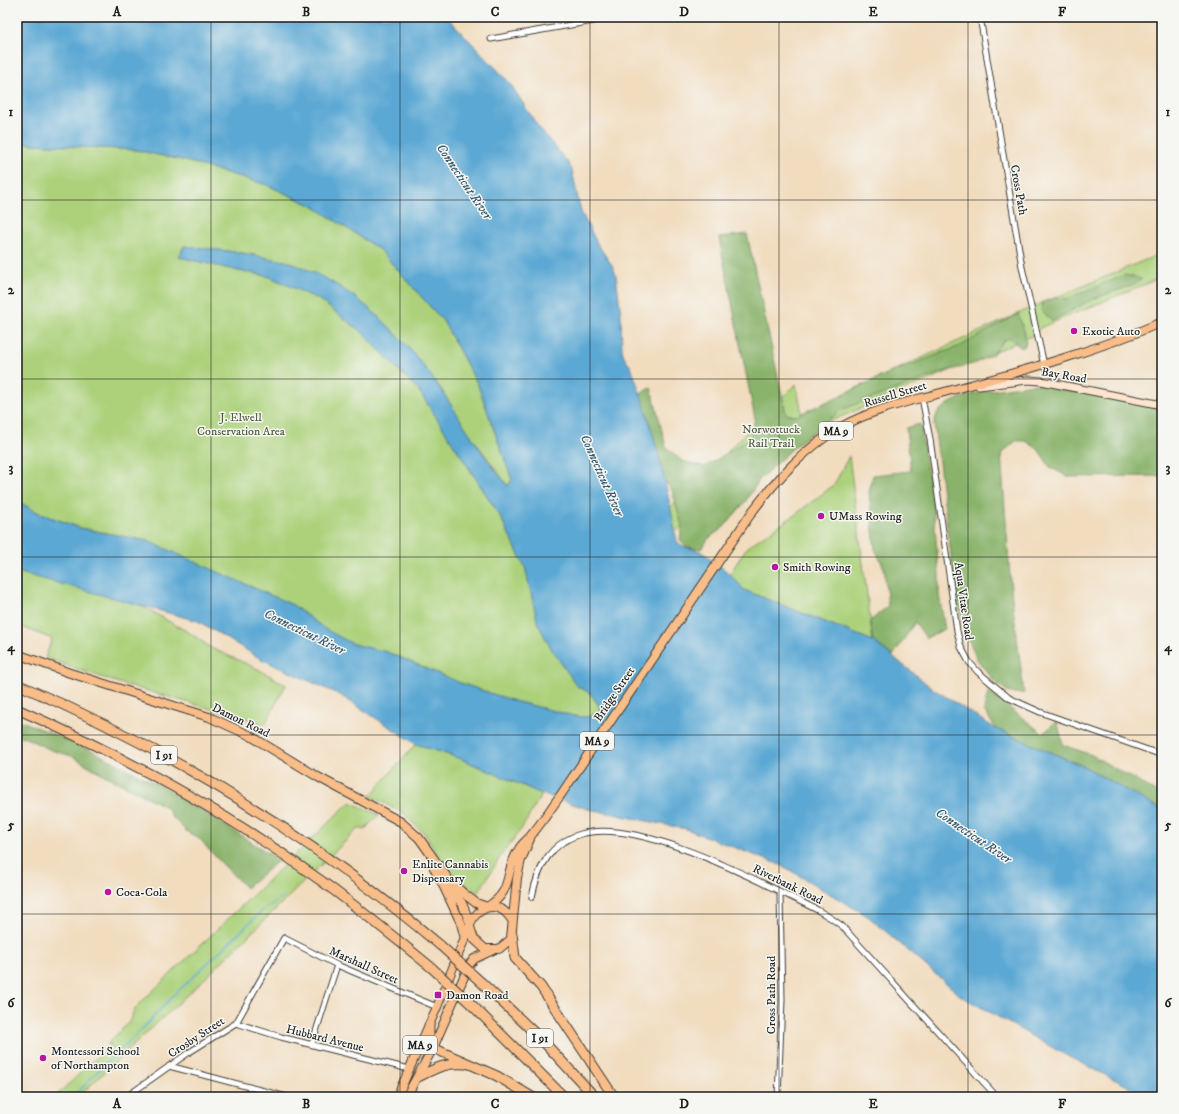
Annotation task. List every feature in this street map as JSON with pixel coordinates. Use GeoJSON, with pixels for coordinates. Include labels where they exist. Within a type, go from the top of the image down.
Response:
{"type":"FeatureCollection","features":[{"type":"Feature","properties":{"kind":"highway","name":"I 91"},"geometry":{"type":"LineString","coordinates":[[17,684],[97,720],[173,759],[236,796],[336,862],[441,946],[481,982],[529,1027],[595,1097]]}},
{"type":"Feature","properties":{"kind":"highway","name":"I 91"},"geometry":{"type":"LineString","coordinates":[[17,709],[94,744],[156,777],[224,816],[320,880],[432,968],[471,1004],[564,1097]]}},
{"type":"Feature","properties":{"kind":"highway"},"geometry":{"type":"LineString","coordinates":[[512,934],[515,958],[541,987],[614,1097]]}},
{"type":"Feature","properties":{"kind":"highway"},"geometry":{"type":"LineString","coordinates":[[429,1026],[428,1039],[433,1048],[521,1089],[532,1097]]}},
{"type":"Feature","properties":{"kind":"highway"},"geometry":{"type":"LineString","coordinates":[[418,1077],[444,1065],[472,1065]]}},
{"type":"Feature","properties":{"kind":"main road","name":"Russell Street"},"geometry":{"type":"LineString","coordinates":[[660,646],[765,495],[784,473],[820,442],[844,426],[874,411],[1044,364],[1140,332],[1162,322]]}},
{"type":"Feature","properties":{"kind":"main road","name":"Russell Street"},"geometry":{"type":"LineString","coordinates":[[1140,332],[1162,328]]}},
{"type":"Feature","properties":{"kind":"main road","name":"Bay Road"},"geometry":{"type":"LineString","coordinates":[[961,388],[1006,382],[1041,381],[1162,405]]}},
{"type":"Feature","properties":{"kind":"main road","name":"Bridge Street"},"geometry":{"type":"LineString","coordinates":[[487,907],[499,900],[504,893],[515,855],[532,835],[560,796],[660,646]]}},
{"type":"Feature","properties":{"kind":"main road","name":"Damon Road"},"geometry":{"type":"LineString","coordinates":[[17,654],[70,673],[209,717],[249,734],[318,777],[400,822],[419,838],[440,870],[462,893],[476,903],[487,907]]}},
{"type":"Feature","properties":{"kind":"main road","name":"Bridge Street"},"geometry":{"type":"LineString","coordinates":[[512,920],[518,870],[532,835]]}},
{"type":"Feature","properties":{"kind":"main road","name":"Damon Road"},"geometry":{"type":"LineString","coordinates":[[429,854],[461,923],[465,939]]}},
{"type":"Feature","properties":{"kind":"main road","name":"Damon Road"},"geometry":{"type":"LineString","coordinates":[[442,883],[462,903],[470,925]]}},
{"type":"Feature","properties":{"kind":"main road"},"geometry":{"type":"LineString","coordinates":[[487,907],[494,907],[502,911],[512,920],[512,934],[507,944],[493,950],[485,949],[477,943],[473,937],[470,925],[480,910],[487,907]]}},
{"type":"Feature","properties":{"kind":"main road","name":"MA 9"},"geometry":{"type":"LineString","coordinates":[[397,1097],[429,1026],[470,925]]}},
{"type":"Feature","properties":{"kind":"main road","name":"MA 9"},"geometry":{"type":"LineString","coordinates":[[406,1097],[433,1048],[469,965],[474,959],[493,950]]}},
{"type":"Feature","properties":{"kind":"street"},"geometry":{"type":"LineString","coordinates":[[492,40],[616,17]]}},
{"type":"Feature","properties":{"kind":"street","name":"Cross Path"},"geometry":{"type":"LineString","coordinates":[[980,17],[1022,267],[1044,364]]}},
{"type":"Feature","properties":{"kind":"street","name":"Aqua Vitae Road"},"geometry":{"type":"LineString","coordinates":[[922,398],[930,439],[958,637],[965,657],[978,672],[1016,702],[1040,712],[1162,755]]}},
{"type":"Feature","properties":{"kind":"street","name":"Riverbank Road"},"geometry":{"type":"LineString","coordinates":[[532,896],[536,875],[542,865],[559,845],[581,834],[606,831],[648,838],[693,853],[744,873],[815,908],[842,926],[997,1097]]}},
{"type":"Feature","properties":{"kind":"street","name":"Cross Path Road"},"geometry":{"type":"LineString","coordinates":[[778,1097],[782,1000],[780,892]]}},
{"type":"Feature","properties":{"kind":"street","name":"Marshall Street"},"geometry":{"type":"LineString","coordinates":[[284,938],[337,965],[437,1007]]}},
{"type":"Feature","properties":{"kind":"street","name":"Crosby Street"},"geometry":{"type":"LineString","coordinates":[[127,1097],[213,1036],[236,1023],[284,938]]}},
{"type":"Feature","properties":{"kind":"street"},"geometry":{"type":"LineString","coordinates":[[312,1044],[337,965]]}},
{"type":"Feature","properties":{"kind":"street","name":"Hubbard Avenue"},"geometry":{"type":"LineString","coordinates":[[236,1023],[409,1069]]}},
{"type":"Feature","properties":{"kind":"street"},"geometry":{"type":"LineString","coordinates":[[169,1066],[287,1097]]}},
{"type":"Feature","properties":{"kind":"green space","name":"J. Elwell Conservation Area"},"geometry":{"type":"Polygon","coordinates":[[[17,143],[136,150],[186,161],[267,185],[313,206],[380,250],[443,321],[478,385],[512,480],[508,486],[461,422],[440,387],[293,263],[244,253],[184,246],[179,257],[268,276],[318,299],[362,332],[419,391],[500,516],[525,567],[538,624],[577,686],[590,693],[600,707],[599,713],[587,717],[574,716],[514,701],[463,684],[387,652],[353,644],[148,541],[81,528],[39,513],[17,501],[17,143]]]}},
{"type":"Feature","properties":{"kind":"green space"},"geometry":{"type":"Polygon","coordinates":[[[747,234],[786,414],[796,416],[890,373],[960,346],[1018,314],[1024,330],[1026,343],[1024,347],[1020,347],[1010,338],[1004,340],[993,354],[976,363],[940,373],[841,410],[794,447],[760,479],[745,502],[723,528],[709,538],[701,549],[687,547],[680,540],[682,526],[672,490],[662,477],[639,395],[651,387],[666,447],[682,461],[705,467],[750,438],[755,419],[719,238],[747,234]]]}},
{"type":"Feature","properties":{"kind":"green space","name":"Norwottuck Rail Trail"},"geometry":{"type":"Polygon","coordinates":[[[1162,253],[1162,277],[1040,328],[1034,335],[805,432],[682,526],[615,589],[604,572],[796,384],[802,413],[1026,310],[1162,253]]]}},
{"type":"Feature","properties":{"kind":"green space"},"geometry":{"type":"Polygon","coordinates":[[[1125,275],[1142,279],[1133,285],[1093,299],[1052,321],[1041,311],[1042,302],[1054,298],[1066,299],[1125,275]]]}},
{"type":"Feature","properties":{"kind":"green space"},"geometry":{"type":"Polygon","coordinates":[[[1034,384],[1055,386],[1162,409],[1162,476],[1068,477],[1050,467],[1038,449],[1026,441],[1016,441],[1001,454],[1011,590],[1024,693],[1010,693],[995,682],[976,658],[966,632],[957,601],[934,424],[938,412],[958,399],[983,392],[1034,384]]]}},
{"type":"Feature","properties":{"kind":"green space"},"geometry":{"type":"Polygon","coordinates":[[[920,424],[933,505],[939,574],[939,595],[945,629],[926,638],[915,622],[893,656],[873,641],[870,621],[888,606],[884,568],[875,549],[869,492],[873,475],[911,471],[906,428],[920,424]]]}},
{"type":"Feature","properties":{"kind":"green space"},"geometry":{"type":"Polygon","coordinates":[[[849,456],[873,641],[744,590],[729,575],[747,547],[792,517],[834,485],[849,456]]]}},
{"type":"Feature","properties":{"kind":"green space"},"geometry":{"type":"Polygon","coordinates":[[[17,564],[136,603],[190,633],[211,648],[256,668],[286,685],[265,724],[119,683],[45,658],[52,639],[17,625],[17,564]]]}},
{"type":"Feature","properties":{"kind":"green space"},"geometry":{"type":"Polygon","coordinates":[[[988,691],[1043,734],[1057,720],[1063,745],[1092,755],[1159,794],[1162,794],[1162,810],[1085,767],[996,729],[984,710],[988,691]]]}},
{"type":"Feature","properties":{"kind":"green space"},"geometry":{"type":"Polygon","coordinates":[[[17,719],[93,751],[178,795],[279,860],[246,888],[201,840],[186,831],[173,818],[166,807],[106,776],[72,756],[51,750],[17,734],[17,719]]]}},
{"type":"Feature","properties":{"kind":"green space"},"geometry":{"type":"Polygon","coordinates":[[[416,744],[461,759],[542,794],[522,828],[502,854],[478,893],[446,871],[425,834],[403,813],[370,796],[416,744]]]}},
{"type":"Feature","properties":{"kind":"green space"},"geometry":{"type":"Polygon","coordinates":[[[350,802],[379,815],[364,830],[359,828],[201,982],[78,1097],[55,1097],[111,1044],[107,1044],[129,1022],[135,1008],[350,802]]]}},
{"type":"Feature","properties":{"kind":"water","name":"Connecticut River"},"geometry":{"type":"Polygon","coordinates":[[[17,17],[447,17],[510,83],[537,125],[572,170],[581,212],[598,245],[612,265],[616,275],[621,314],[622,350],[625,359],[631,367],[652,432],[668,496],[677,542],[683,546],[700,551],[709,557],[720,565],[744,590],[873,641],[932,688],[996,729],[1085,767],[1162,810],[1162,1097],[1150,1097],[1069,1057],[961,996],[869,917],[783,866],[686,829],[588,809],[542,794],[461,759],[416,744],[340,695],[261,659],[198,621],[17,572],[17,501],[39,513],[80,528],[148,541],[293,605],[325,629],[353,644],[387,652],[463,684],[514,701],[574,716],[587,717],[599,713],[600,707],[590,693],[577,686],[552,650],[538,624],[525,567],[500,516],[419,391],[362,332],[318,299],[268,276],[179,257],[184,246],[236,252],[291,263],[338,285],[376,314],[425,367],[481,450],[508,486],[512,480],[478,385],[443,321],[380,250],[313,206],[267,185],[186,161],[136,150],[17,143],[17,17]]]}},
{"type":"Feature","properties":{"kind":"waterway"},"geometry":{"type":"LineString","coordinates":[[74,1097],[173,996],[261,912],[284,896]]}},
{"type":"Feature","properties":{"kind":"place","name":"Exotic Auto"},"geometry":{"type":"Point","coordinates":[1074,331]}},
{"type":"Feature","properties":{"kind":"place","name":"UMass Rowing"},"geometry":{"type":"Point","coordinates":[821,516]}},
{"type":"Feature","properties":{"kind":"place","name":"Smith Rowing"},"geometry":{"type":"Point","coordinates":[775,567]}},
{"type":"Feature","properties":{"kind":"place","name":"Enlite Cannabis Dispensary"},"geometry":{"type":"Point","coordinates":[404,871]}},
{"type":"Feature","properties":{"kind":"place","name":"Coca-Cola"},"geometry":{"type":"Point","coordinates":[108,892]}},
{"type":"Feature","properties":{"kind":"place","name":"Damon Road"},"geometry":{"type":"Point","coordinates":[438,995]}},
{"type":"Feature","properties":{"kind":"place","name":"Montessori School of Northampton"},"geometry":{"type":"Point","coordinates":[43,1058]}}]}
